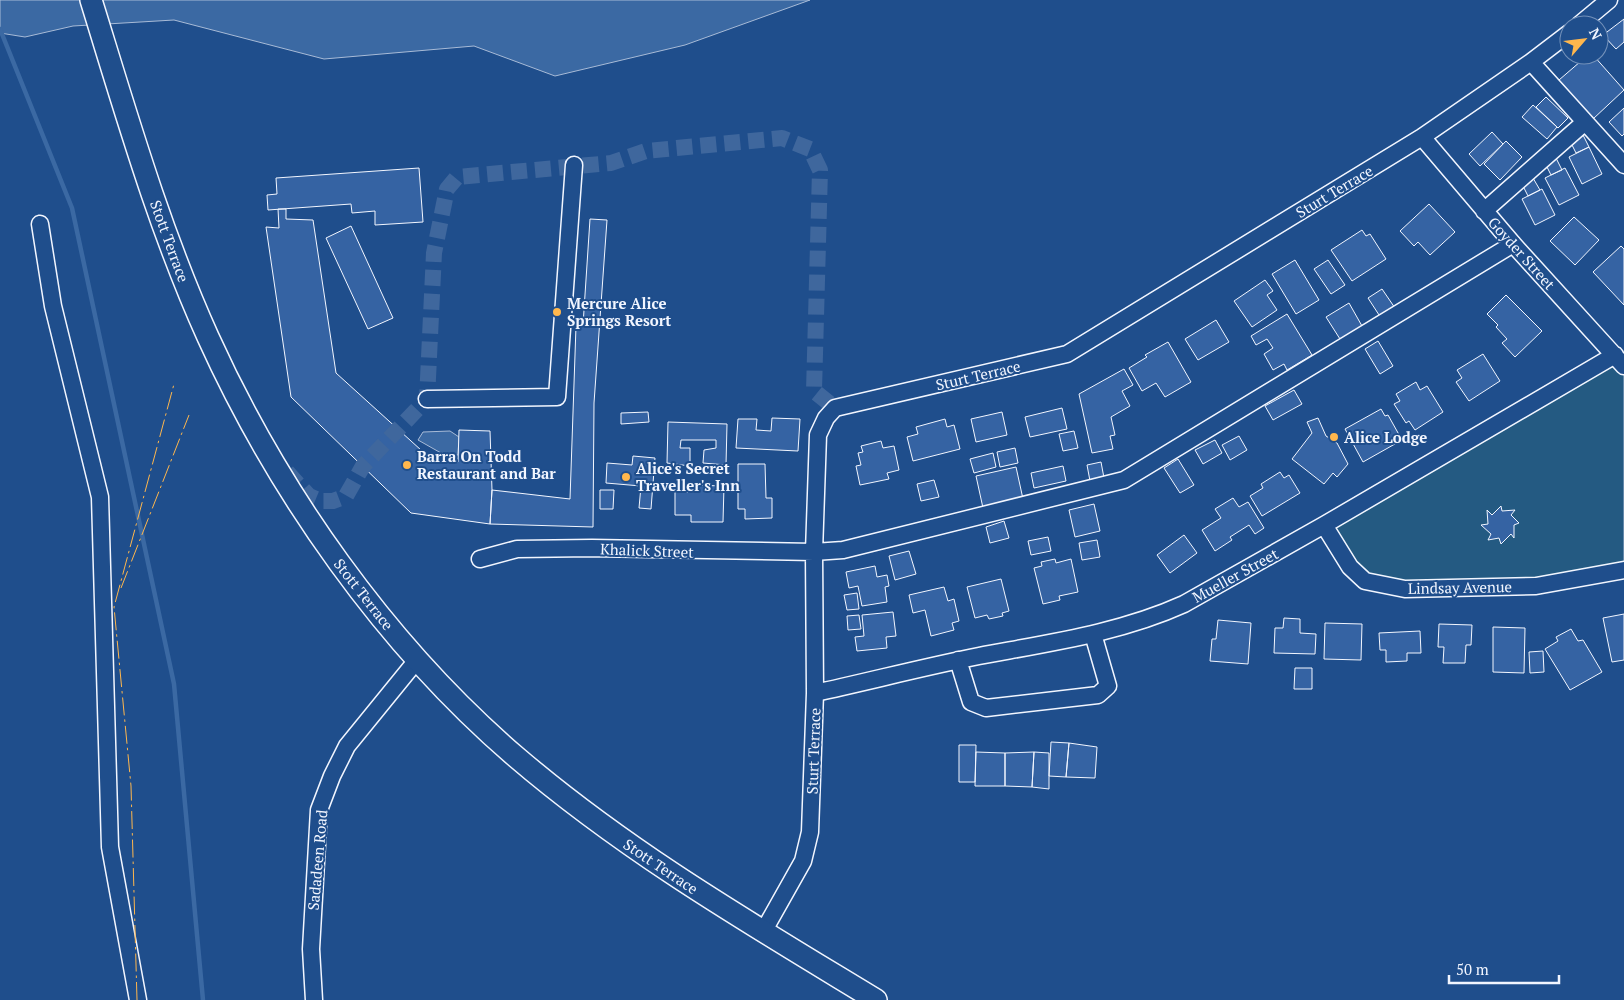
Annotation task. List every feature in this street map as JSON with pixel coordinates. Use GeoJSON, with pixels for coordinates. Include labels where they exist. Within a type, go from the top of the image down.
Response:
{"type":"FeatureCollection","features":[{"type":"Feature","properties":{"kind":"main road","name":"Stott Terrace"},"geometry":{"type":"LineString","coordinates":[[91,0],[119,92],[167,236],[206,334],[229,382],[267,450],[326,544],[417,660],[464,710],[516,757],[630,846],[763,932],[876,1000]]}},
{"type":"Feature","properties":{"kind":"street"},"geometry":{"type":"LineString","coordinates":[[1591,15],[1609,0]]}},
{"type":"Feature","properties":{"kind":"street","name":"Sturt Terrace"},"geometry":{"type":"LineString","coordinates":[[763,932],[803,861],[810,832],[815,693],[814,552],[818,435],[826,418],[835,408],[1067,354],[1422,138],[1559,41]]}},
{"type":"Feature","properties":{"kind":"street"},"geometry":{"type":"LineString","coordinates":[[1531,62],[1624,165]]}},
{"type":"Feature","properties":{"kind":"street"},"geometry":{"type":"LineString","coordinates":[[1484,211],[1585,122]]}},
{"type":"Feature","properties":{"kind":"street","name":"Goyder Street"},"geometry":{"type":"LineString","coordinates":[[1422,138],[1513,244],[1620,360]]}},
{"type":"Feature","properties":{"kind":"street"},"geometry":{"type":"LineString","coordinates":[[427,398],[557,397],[574,165]]}},
{"type":"Feature","properties":{"kind":"street"},"geometry":{"type":"LineString","coordinates":[[40,224],[53,306],[100,497],[110,847],[138,1000]]}},
{"type":"Feature","properties":{"kind":"street","name":"Khalick Street"},"geometry":{"type":"LineString","coordinates":[[480,559],[517,549],[592,548],[814,552],[843,550],[1124,480],[1513,244]]}},
{"type":"Feature","properties":{"kind":"street","name":"Mueller Street"},"geometry":{"type":"LineString","coordinates":[[815,693],[958,660],[1092,634],[1163,614],[1620,360]]}},
{"type":"Feature","properties":{"kind":"street","name":"Lindsay Avenue"},"geometry":{"type":"LineString","coordinates":[[1324,526],[1350,567],[1365,581],[1405,589],[1536,586],[1624,570]]}},
{"type":"Feature","properties":{"kind":"street"},"geometry":{"type":"LineString","coordinates":[[958,660],[971,702],[986,708],[1098,695],[1108,686],[1092,634]]}},
{"type":"Feature","properties":{"kind":"street","name":"Sadadeen Road"},"geometry":{"type":"LineString","coordinates":[[314,1000],[311,949],[319,810],[332,776],[347,746],[417,660]]}},
{"type":"Feature","properties":{"kind":"shaded area"},"geometry":{"type":"Polygon","coordinates":[[[0,0],[810,0],[685,45],[555,76],[474,46],[324,59],[174,20],[73,26],[25,37],[0,33],[0,0]]]}},
{"type":"Feature","properties":{"kind":"shaded area"},"geometry":{"type":"Polygon","coordinates":[[[1615,355],[1624,366],[1624,570],[1536,586],[1365,581],[1324,525],[1615,355]]]}},
{"type":"Feature","properties":{"kind":"shaded area"},"geometry":{"type":"Polygon","coordinates":[[[450,431],[459,437],[458,455],[441,453],[418,440],[423,432],[450,431]]]}},
{"type":"Feature","properties":{"kind":"building"},"geometry":{"type":"Polygon","coordinates":[[[1624,19],[1624,42],[1616,49],[1609,41],[1609,30],[1624,19]]]}},
{"type":"Feature","properties":{"kind":"building"},"geometry":{"type":"Polygon","coordinates":[[[1576,65],[1602,65],[1624,90],[1593,119],[1559,80],[1576,65]]]}},
{"type":"Feature","properties":{"kind":"building"},"geometry":{"type":"Polygon","coordinates":[[[1546,97],[1568,118],[1558,128],[1536,107],[1546,97]]]}},
{"type":"Feature","properties":{"kind":"building"},"geometry":{"type":"Polygon","coordinates":[[[1533,105],[1557,127],[1547,139],[1522,117],[1533,105]]]}},
{"type":"Feature","properties":{"kind":"building"},"geometry":{"type":"Polygon","coordinates":[[[1624,108],[1624,134],[1622,136],[1609,122],[1624,108]]]}},
{"type":"Feature","properties":{"kind":"building"},"geometry":{"type":"Polygon","coordinates":[[[1492,132],[1503,144],[1480,166],[1469,154],[1492,132]]]}},
{"type":"Feature","properties":{"kind":"building"},"geometry":{"type":"Polygon","coordinates":[[[1583,135],[1589,147],[1576,153],[1570,141],[1583,135]]]}},
{"type":"Feature","properties":{"kind":"building"},"geometry":{"type":"Polygon","coordinates":[[[1506,141],[1522,157],[1500,180],[1484,164],[1506,141]]]}},
{"type":"Feature","properties":{"kind":"building"},"geometry":{"type":"Polygon","coordinates":[[[1589,147],[1602,174],[1582,184],[1569,157],[1589,147]]]}},
{"type":"Feature","properties":{"kind":"building"},"geometry":{"type":"Polygon","coordinates":[[[1556,158],[1562,170],[1551,175],[1545,163],[1556,158]]]}},
{"type":"Feature","properties":{"kind":"building"},"geometry":{"type":"Polygon","coordinates":[[[419,168],[423,222],[375,225],[375,211],[352,213],[351,204],[268,210],[267,195],[277,194],[276,178],[419,168]]]}},
{"type":"Feature","properties":{"kind":"building"},"geometry":{"type":"Polygon","coordinates":[[[1565,168],[1579,195],[1559,205],[1545,178],[1565,168]]]}},
{"type":"Feature","properties":{"kind":"building"},"geometry":{"type":"Polygon","coordinates":[[[1533,178],[1540,190],[1528,196],[1522,184],[1533,178]]]}},
{"type":"Feature","properties":{"kind":"building"},"geometry":{"type":"Polygon","coordinates":[[[1542,189],[1555,215],[1535,225],[1522,199],[1542,189]]]}},
{"type":"Feature","properties":{"kind":"building"},"geometry":{"type":"Polygon","coordinates":[[[1429,204],[1455,232],[1430,255],[1418,242],[1414,246],[1400,231],[1429,204]]]}},
{"type":"Feature","properties":{"kind":"building"},"geometry":{"type":"Polygon","coordinates":[[[278,209],[286,209],[286,219],[313,220],[336,373],[432,460],[458,462],[459,430],[490,431],[492,490],[490,524],[411,513],[291,397],[266,227],[279,228],[278,209]]]}},
{"type":"Feature","properties":{"kind":"building"},"geometry":{"type":"Polygon","coordinates":[[[1574,217],[1599,240],[1575,265],[1550,241],[1574,217]]]}},
{"type":"Feature","properties":{"kind":"building"},"geometry":{"type":"Polygon","coordinates":[[[590,219],[607,220],[594,403],[593,527],[490,524],[492,490],[570,499],[576,326],[583,325],[590,219]]]}},
{"type":"Feature","properties":{"kind":"building"},"geometry":{"type":"Polygon","coordinates":[[[351,226],[393,318],[368,329],[326,238],[351,226]]]}},
{"type":"Feature","properties":{"kind":"building"},"geometry":{"type":"Polygon","coordinates":[[[1362,230],[1366,236],[1370,234],[1386,259],[1352,281],[1331,250],[1362,230]]]}},
{"type":"Feature","properties":{"kind":"building"},"geometry":{"type":"Polygon","coordinates":[[[1621,246],[1624,249],[1624,305],[1593,272],[1621,246]]]}},
{"type":"Feature","properties":{"kind":"building"},"geometry":{"type":"Polygon","coordinates":[[[1295,260],[1319,300],[1296,314],[1272,274],[1295,260]]]}},
{"type":"Feature","properties":{"kind":"building"},"geometry":{"type":"Polygon","coordinates":[[[1328,260],[1345,285],[1331,294],[1314,269],[1328,260]]]}},
{"type":"Feature","properties":{"kind":"building"},"geometry":{"type":"Polygon","coordinates":[[[1265,280],[1273,291],[1267,295],[1277,310],[1252,327],[1234,301],[1265,280]]]}},
{"type":"Feature","properties":{"kind":"building"},"geometry":{"type":"Polygon","coordinates":[[[1382,289],[1395,308],[1381,318],[1368,298],[1382,289]]]}},
{"type":"Feature","properties":{"kind":"building"},"geometry":{"type":"Polygon","coordinates":[[[1506,295],[1542,331],[1515,357],[1502,343],[1507,339],[1496,327],[1498,325],[1487,314],[1506,295]]]}},
{"type":"Feature","properties":{"kind":"building"},"geometry":{"type":"Polygon","coordinates":[[[1349,303],[1362,326],[1340,339],[1326,317],[1349,303]]]}},
{"type":"Feature","properties":{"kind":"building"},"geometry":{"type":"Polygon","coordinates":[[[1287,314],[1312,355],[1287,370],[1284,364],[1273,370],[1264,354],[1273,348],[1267,339],[1256,345],[1251,336],[1287,314]]]}},
{"type":"Feature","properties":{"kind":"building"},"geometry":{"type":"Polygon","coordinates":[[[1216,320],[1229,342],[1198,360],[1185,339],[1216,320]]]}},
{"type":"Feature","properties":{"kind":"building"},"geometry":{"type":"Polygon","coordinates":[[[1378,341],[1393,366],[1380,374],[1365,349],[1378,341]]]}},
{"type":"Feature","properties":{"kind":"building"},"geometry":{"type":"Polygon","coordinates":[[[1168,342],[1191,382],[1165,397],[1156,383],[1142,391],[1129,368],[1147,357],[1145,355],[1168,342]]]}},
{"type":"Feature","properties":{"kind":"building"},"geometry":{"type":"Polygon","coordinates":[[[1483,354],[1500,381],[1469,401],[1456,382],[1462,378],[1457,370],[1483,354]]]}},
{"type":"Feature","properties":{"kind":"building"},"geometry":{"type":"Polygon","coordinates":[[[1124,369],[1133,385],[1122,391],[1130,406],[1111,417],[1115,435],[1110,436],[1113,449],[1092,453],[1079,394],[1124,369]]]}},
{"type":"Feature","properties":{"kind":"building"},"geometry":{"type":"Polygon","coordinates":[[[1416,382],[1420,390],[1427,386],[1443,412],[1415,430],[1409,421],[1406,423],[1394,404],[1400,401],[1396,394],[1416,382]]]}},
{"type":"Feature","properties":{"kind":"building"},"geometry":{"type":"Polygon","coordinates":[[[1294,390],[1302,404],[1273,420],[1265,406],[1294,390]]]}},
{"type":"Feature","properties":{"kind":"building"},"geometry":{"type":"Polygon","coordinates":[[[1062,408],[1067,429],[1030,437],[1025,417],[1062,408]]]}},
{"type":"Feature","properties":{"kind":"building"},"geometry":{"type":"Polygon","coordinates":[[[1381,409],[1385,416],[1388,415],[1402,440],[1363,462],[1345,429],[1381,409]]]}},
{"type":"Feature","properties":{"kind":"building"},"geometry":{"type":"Polygon","coordinates":[[[648,412],[649,422],[621,424],[621,413],[648,412]]]}},
{"type":"Feature","properties":{"kind":"building"},"geometry":{"type":"Polygon","coordinates":[[[1002,412],[1007,435],[976,442],[971,419],[1002,412]]]}},
{"type":"Feature","properties":{"kind":"building"},"geometry":{"type":"Polygon","coordinates":[[[772,418],[800,419],[798,451],[736,448],[738,419],[757,419],[756,430],[771,431],[772,418]]]}},
{"type":"Feature","properties":{"kind":"building"},"geometry":{"type":"Polygon","coordinates":[[[1318,418],[1326,436],[1337,443],[1348,464],[1337,477],[1333,473],[1324,484],[1292,459],[1312,433],[1307,422],[1318,418]]]}},
{"type":"Feature","properties":{"kind":"building"},"geometry":{"type":"Polygon","coordinates":[[[945,419],[947,427],[954,425],[960,449],[913,461],[907,437],[918,434],[916,427],[945,419]]]}},
{"type":"Feature","properties":{"kind":"building"},"geometry":{"type":"Polygon","coordinates":[[[668,422],[727,424],[726,465],[703,463],[704,450],[716,448],[716,440],[681,440],[680,448],[690,448],[690,466],[667,463],[668,422]]]}},
{"type":"Feature","properties":{"kind":"building"},"geometry":{"type":"Polygon","coordinates":[[[1074,431],[1078,448],[1063,451],[1059,434],[1074,431]]]}},
{"type":"Feature","properties":{"kind":"building"},"geometry":{"type":"Polygon","coordinates":[[[1239,436],[1247,450],[1230,460],[1222,445],[1239,436]]]}},
{"type":"Feature","properties":{"kind":"building"},"geometry":{"type":"Polygon","coordinates":[[[1215,440],[1222,453],[1203,464],[1195,450],[1215,440]]]}},
{"type":"Feature","properties":{"kind":"building"},"geometry":{"type":"Polygon","coordinates":[[[881,441],[883,448],[894,446],[899,470],[887,473],[889,479],[860,485],[856,466],[861,465],[858,453],[863,452],[861,446],[881,441]]]}},
{"type":"Feature","properties":{"kind":"building"},"geometry":{"type":"Polygon","coordinates":[[[1015,448],[1018,463],[1000,467],[997,452],[1015,448]]]}},
{"type":"Feature","properties":{"kind":"building"},"geometry":{"type":"Polygon","coordinates":[[[993,453],[996,467],[974,473],[970,459],[993,453]]]}},
{"type":"Feature","properties":{"kind":"building"},"geometry":{"type":"Polygon","coordinates":[[[633,456],[655,458],[651,509],[639,508],[641,486],[606,483],[607,463],[632,465],[633,456]]]}},
{"type":"Feature","properties":{"kind":"building"},"geometry":{"type":"Polygon","coordinates":[[[1178,459],[1194,485],[1180,493],[1164,468],[1178,459]]]}},
{"type":"Feature","properties":{"kind":"building"},"geometry":{"type":"Polygon","coordinates":[[[1101,462],[1104,478],[1090,481],[1087,465],[1101,462]]]}},
{"type":"Feature","properties":{"kind":"building"},"geometry":{"type":"Polygon","coordinates":[[[738,464],[765,464],[766,498],[772,498],[772,518],[745,519],[745,509],[738,509],[738,464]]]}},
{"type":"Feature","properties":{"kind":"building"},"geometry":{"type":"Polygon","coordinates":[[[1063,466],[1066,481],[1034,488],[1031,473],[1063,466]]]}},
{"type":"Feature","properties":{"kind":"building"},"geometry":{"type":"Polygon","coordinates":[[[1016,467],[1023,499],[983,508],[976,476],[1016,467]]]}},
{"type":"Feature","properties":{"kind":"building"},"geometry":{"type":"Polygon","coordinates":[[[1280,472],[1284,478],[1289,475],[1300,493],[1262,516],[1250,496],[1263,488],[1261,484],[1280,472]]]}},
{"type":"Feature","properties":{"kind":"building"},"geometry":{"type":"Polygon","coordinates":[[[934,480],[939,497],[921,501],[917,484],[934,480]]]}},
{"type":"Feature","properties":{"kind":"building"},"geometry":{"type":"Polygon","coordinates":[[[688,485],[724,486],[723,522],[691,522],[691,515],[675,515],[675,492],[688,492],[688,485]]]}},
{"type":"Feature","properties":{"kind":"building"},"geometry":{"type":"Polygon","coordinates":[[[600,490],[614,490],[613,509],[600,509],[600,490]]]}},
{"type":"Feature","properties":{"kind":"building"},"geometry":{"type":"Polygon","coordinates":[[[1233,498],[1239,507],[1248,502],[1264,528],[1255,534],[1249,525],[1230,537],[1232,540],[1215,551],[1202,530],[1221,518],[1215,509],[1233,498]]]}},
{"type":"Feature","properties":{"kind":"building"},"geometry":{"type":"Polygon","coordinates":[[[1094,504],[1100,531],[1075,537],[1069,510],[1094,504]]]}},
{"type":"Feature","properties":{"kind":"building"},"geometry":{"type":"Polygon","coordinates":[[[1501,506],[1502,511],[1515,510],[1511,515],[1519,523],[1514,525],[1514,538],[1511,534],[1501,544],[1499,538],[1488,540],[1491,534],[1481,525],[1488,524],[1487,510],[1492,515],[1501,506]]]}},
{"type":"Feature","properties":{"kind":"building"},"geometry":{"type":"Polygon","coordinates":[[[1004,521],[1009,538],[990,543],[986,527],[1004,521]]]}},
{"type":"Feature","properties":{"kind":"building"},"geometry":{"type":"Polygon","coordinates":[[[1184,535],[1197,553],[1170,573],[1157,555],[1184,535]]]}},
{"type":"Feature","properties":{"kind":"building"},"geometry":{"type":"Polygon","coordinates":[[[1048,537],[1051,551],[1031,555],[1028,541],[1048,537]]]}},
{"type":"Feature","properties":{"kind":"building"},"geometry":{"type":"Polygon","coordinates":[[[1097,540],[1100,557],[1082,560],[1079,543],[1097,540]]]}},
{"type":"Feature","properties":{"kind":"building"},"geometry":{"type":"Polygon","coordinates":[[[909,551],[916,574],[895,580],[889,556],[909,551]]]}},
{"type":"Feature","properties":{"kind":"building"},"geometry":{"type":"Polygon","coordinates":[[[1055,559],[1056,563],[1071,559],[1078,592],[1059,596],[1060,600],[1043,604],[1034,568],[1042,566],[1041,562],[1055,559]]]}},
{"type":"Feature","properties":{"kind":"building"},"geometry":{"type":"Polygon","coordinates":[[[875,566],[877,577],[887,575],[889,586],[885,587],[887,602],[862,606],[858,586],[849,588],[846,572],[875,566]]]}},
{"type":"Feature","properties":{"kind":"building"},"geometry":{"type":"Polygon","coordinates":[[[1001,579],[1009,611],[1002,613],[1003,616],[989,619],[987,615],[975,618],[967,587],[1001,579]]]}},
{"type":"Feature","properties":{"kind":"building"},"geometry":{"type":"Polygon","coordinates":[[[944,587],[948,601],[954,599],[959,621],[952,623],[954,630],[931,636],[925,610],[913,613],[909,595],[944,587]]]}},
{"type":"Feature","properties":{"kind":"building"},"geometry":{"type":"Polygon","coordinates":[[[857,593],[859,609],[847,610],[844,595],[857,593]]]}},
{"type":"Feature","properties":{"kind":"building"},"geometry":{"type":"Polygon","coordinates":[[[893,612],[896,636],[886,637],[887,648],[857,651],[855,637],[864,636],[862,615],[893,612]]]}},
{"type":"Feature","properties":{"kind":"building"},"geometry":{"type":"Polygon","coordinates":[[[1624,614],[1624,660],[1612,662],[1603,618],[1624,614]]]}},
{"type":"Feature","properties":{"kind":"building"},"geometry":{"type":"Polygon","coordinates":[[[859,615],[861,629],[848,630],[847,616],[859,615]]]}},
{"type":"Feature","properties":{"kind":"building"},"geometry":{"type":"Polygon","coordinates":[[[1284,618],[1300,619],[1300,633],[1316,634],[1315,654],[1274,653],[1275,628],[1283,628],[1284,618]]]}},
{"type":"Feature","properties":{"kind":"building"},"geometry":{"type":"Polygon","coordinates":[[[1218,620],[1251,623],[1248,664],[1210,661],[1212,639],[1216,639],[1218,620]]]}},
{"type":"Feature","properties":{"kind":"building"},"geometry":{"type":"Polygon","coordinates":[[[1325,623],[1362,624],[1361,660],[1324,659],[1325,623]]]}},
{"type":"Feature","properties":{"kind":"building"},"geometry":{"type":"Polygon","coordinates":[[[1439,624],[1472,625],[1471,645],[1466,645],[1465,663],[1443,663],[1444,647],[1438,647],[1439,624]]]}},
{"type":"Feature","properties":{"kind":"building"},"geometry":{"type":"Polygon","coordinates":[[[1493,627],[1525,628],[1524,673],[1493,672],[1493,627]]]}},
{"type":"Feature","properties":{"kind":"building"},"geometry":{"type":"Polygon","coordinates":[[[1571,629],[1578,641],[1583,640],[1602,672],[1570,690],[1545,649],[1558,641],[1556,637],[1571,629]]]}},
{"type":"Feature","properties":{"kind":"building"},"geometry":{"type":"Polygon","coordinates":[[[1420,631],[1421,653],[1407,653],[1407,661],[1386,662],[1386,650],[1380,650],[1379,633],[1420,631]]]}},
{"type":"Feature","properties":{"kind":"building"},"geometry":{"type":"Polygon","coordinates":[[[1543,651],[1544,672],[1530,673],[1529,652],[1543,651]]]}},
{"type":"Feature","properties":{"kind":"building"},"geometry":{"type":"Polygon","coordinates":[[[1295,668],[1312,668],[1312,689],[1294,689],[1295,668]]]}},
{"type":"Feature","properties":{"kind":"building"},"geometry":{"type":"Polygon","coordinates":[[[1051,742],[1069,743],[1066,777],[1049,776],[1051,742]]]}},
{"type":"Feature","properties":{"kind":"building"},"geometry":{"type":"Polygon","coordinates":[[[1069,743],[1097,747],[1095,778],[1066,777],[1069,743]]]}},
{"type":"Feature","properties":{"kind":"building"},"geometry":{"type":"Polygon","coordinates":[[[959,745],[976,745],[975,782],[959,782],[959,745]]]}},
{"type":"Feature","properties":{"kind":"building"},"geometry":{"type":"Polygon","coordinates":[[[976,752],[1005,753],[1005,786],[975,786],[976,752]]]}},
{"type":"Feature","properties":{"kind":"building"},"geometry":{"type":"Polygon","coordinates":[[[1034,752],[1049,753],[1049,789],[1032,787],[1034,752]]]}},
{"type":"Feature","properties":{"kind":"building"},"geometry":{"type":"Polygon","coordinates":[[[1034,752],[1032,787],[1005,786],[1005,753],[1034,752]]]}},
{"type":"Feature","properties":{"kind":"waterway"},"geometry":{"type":"LineString","coordinates":[[0,29],[72,208],[174,684],[203,1000]]}},
{"type":"Feature","properties":{"kind":"tunnel"},"geometry":{"type":"LineString","coordinates":[[287,472],[309,496],[321,501],[333,501],[346,496],[363,466],[427,399],[434,253],[447,189],[457,177],[611,163],[646,151],[782,138],[810,149],[820,170],[814,391],[835,408]]}},
{"type":"Feature","properties":{"kind":"power"},"geometry":{"type":"LineString","coordinates":[[137,1000],[131,786],[114,607],[174,384]]}},
{"type":"Feature","properties":{"kind":"power"},"geometry":{"type":"LineString","coordinates":[[121,588],[189,415]]}},
{"type":"Feature","properties":{"kind":"place","name":"Mercure Alice Springs Resort"},"geometry":{"type":"Point","coordinates":[557,312]}},
{"type":"Feature","properties":{"kind":"place","name":"Alice Lodge"},"geometry":{"type":"Point","coordinates":[1334,437]}},
{"type":"Feature","properties":{"kind":"place","name":"Barra On Todd Restaurant and Bar"},"geometry":{"type":"Point","coordinates":[407,465]}},
{"type":"Feature","properties":{"kind":"place","name":"Alice's Secret Traveller's Inn"},"geometry":{"type":"Point","coordinates":[626,477]}}]}
